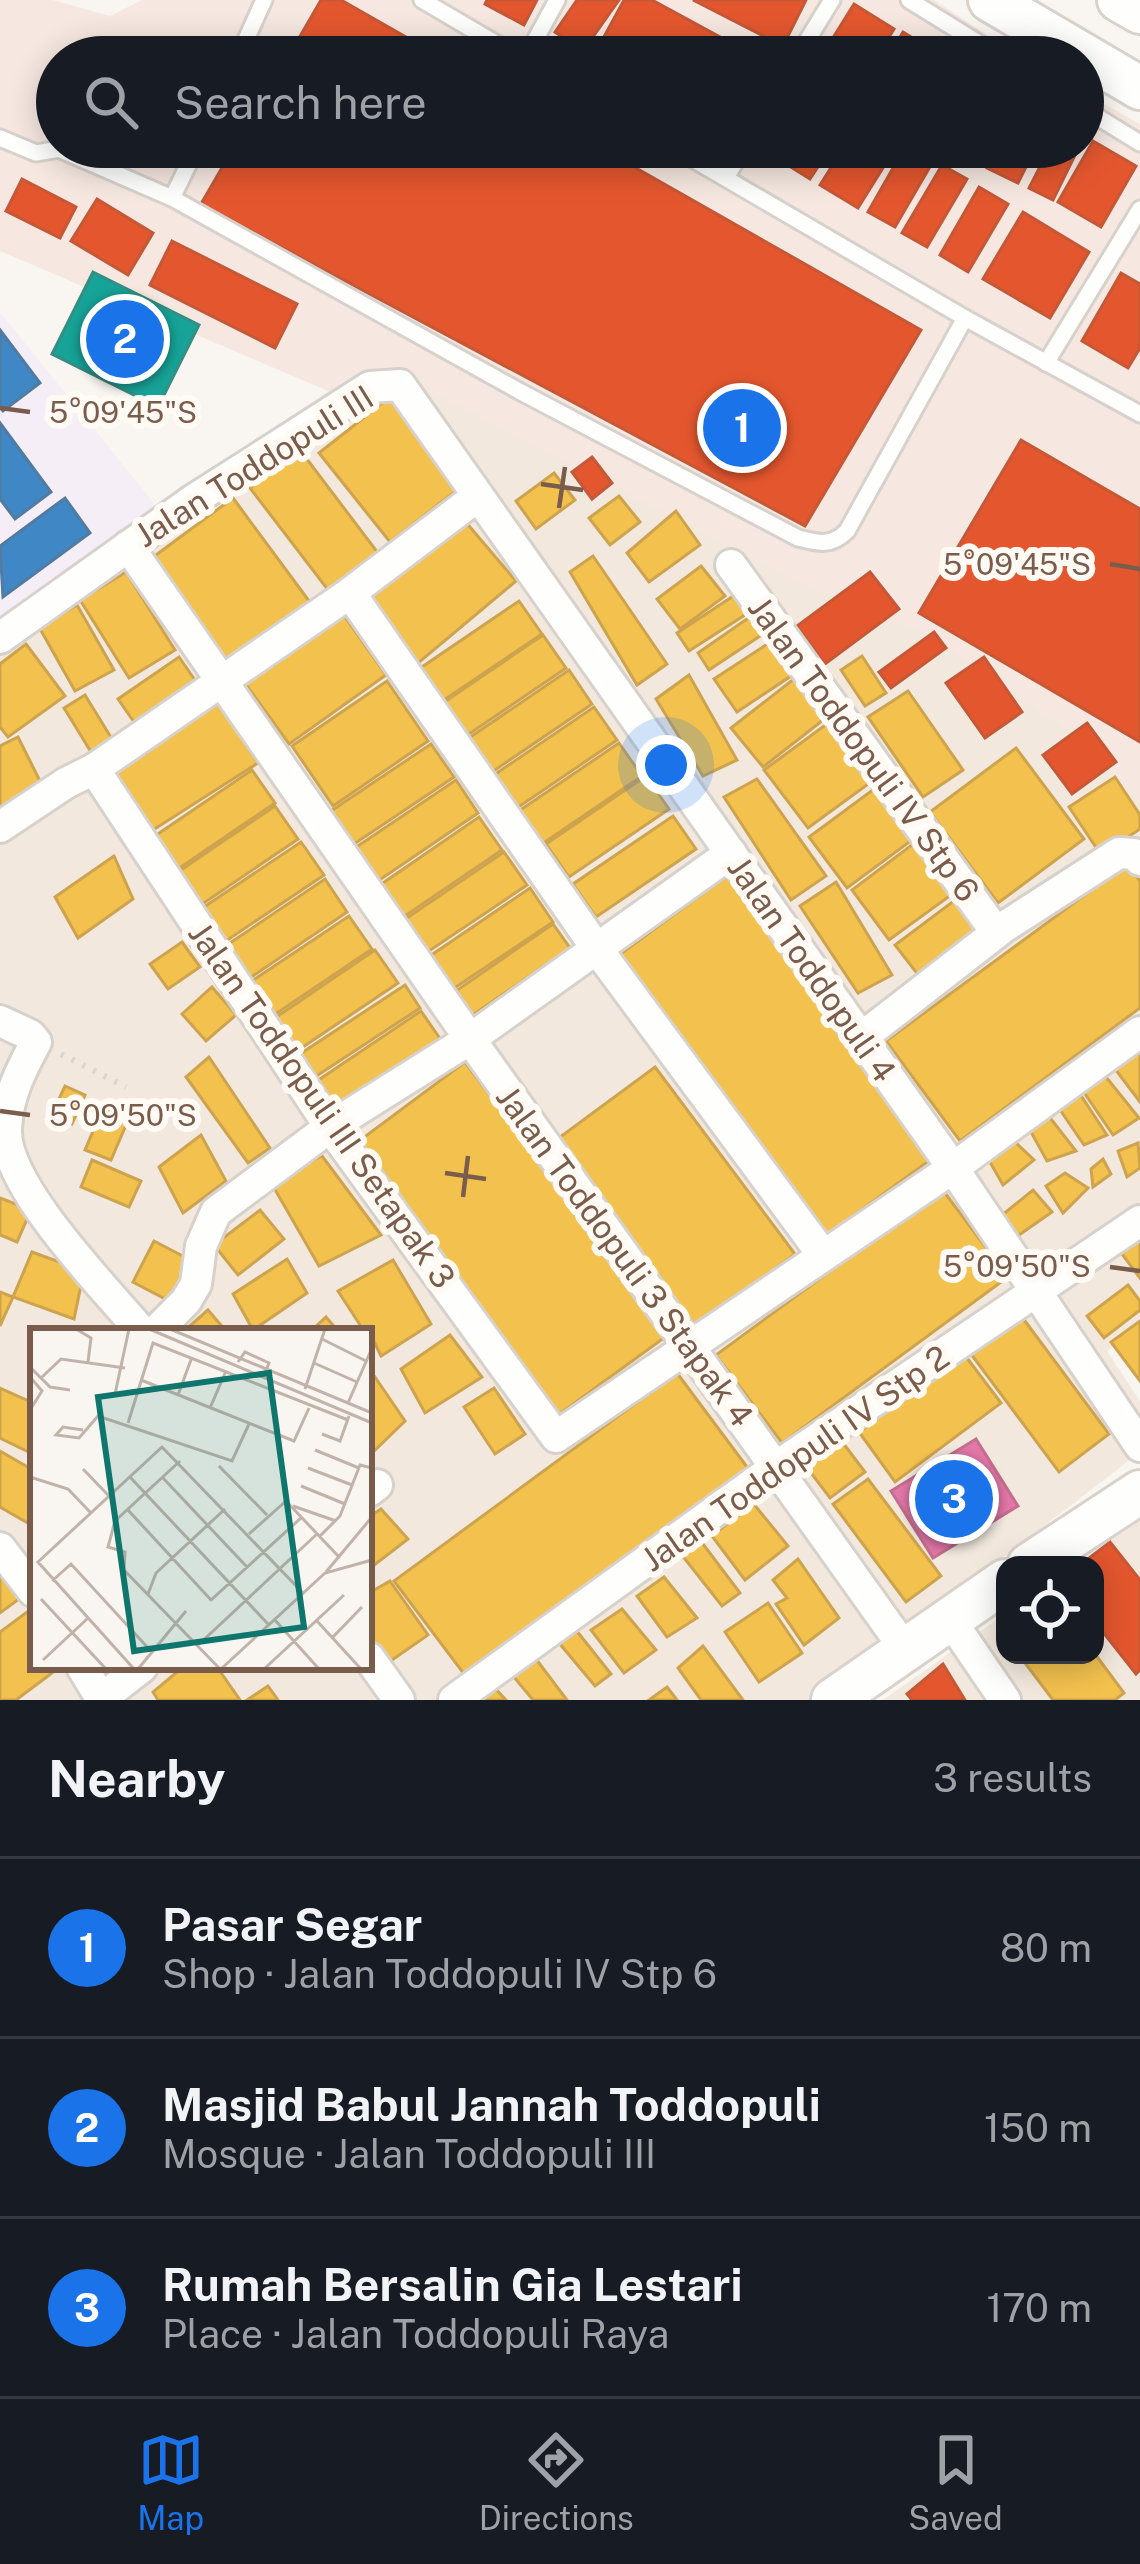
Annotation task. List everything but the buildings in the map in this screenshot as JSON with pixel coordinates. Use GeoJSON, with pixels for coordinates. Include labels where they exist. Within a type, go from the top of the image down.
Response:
{"type":"FeatureCollection","features":[{"type":"Feature","properties":{"kind":"main road"},"geometry":{"type":"LineString","coordinates":[[990,0],[1051,36]]}},
{"type":"Feature","properties":{"kind":"main road"},"geometry":{"type":"LineString","coordinates":[[1119,0],[1140,12]]}},
{"type":"Feature","properties":{"kind":"main road"},"geometry":{"type":"LineString","coordinates":[[1104,67],[1140,88]]}},
{"type":"Feature","properties":{"kind":"main road"},"geometry":{"type":"LineString","coordinates":[[1043,1556],[1140,1492]]}},
{"type":"Feature","properties":{"kind":"main road"},"geometry":{"type":"LineString","coordinates":[[833,1700],[996,1587]]}},
{"type":"Feature","properties":{"kind":"street","name":"Jalan Toddopuli III"},"geometry":{"type":"LineString","coordinates":[[0,638],[128,546],[370,387],[400,385],[478,496]]}},
{"type":"Feature","properties":{"kind":"street"},"geometry":{"type":"LineString","coordinates":[[0,826],[94,769],[219,683],[478,496]]}},
{"type":"Feature","properties":{"kind":"street","name":"Jalan Toddopuli 4"},"geometry":{"type":"LineString","coordinates":[[478,496],[953,1168],[1140,1446]]}},
{"type":"Feature","properties":{"kind":"street","name":"Jalan Toddopuli 3 Stapak 4"},"geometry":{"type":"LineString","coordinates":[[128,546],[219,683],[905,1649]]}},
{"type":"Feature","properties":{"kind":"street","name":"Jalan Toddopuli IV Stp 6"},"geometry":{"type":"LineString","coordinates":[[731,565],[996,932]]}},
{"type":"Feature","properties":{"kind":"street"},"geometry":{"type":"LineString","coordinates":[[350,592],[597,949],[823,1256]]}},
{"type":"Feature","properties":{"kind":"street","name":"Jalan Toddopuli III Setapak 3"},"geometry":{"type":"LineString","coordinates":[[94,769],[330,1127],[556,1437],[691,1347]]}},
{"type":"Feature","properties":{"kind":"street"},"geometry":{"type":"LineString","coordinates":[[159,1328],[196,1284],[206,1229],[216,1212],[330,1127],[470,1039],[731,854]]}},
{"type":"Feature","properties":{"kind":"street"},"geometry":{"type":"LineString","coordinates":[[861,1038],[996,932],[1130,856]]}},
{"type":"Feature","properties":{"kind":"street"},"geometry":{"type":"LineString","coordinates":[[0,1021],[37,1042],[10,1099],[6,1134],[11,1161],[48,1221],[137,1328]]}},
{"type":"Feature","properties":{"kind":"street"},"geometry":{"type":"LineString","coordinates":[[691,1347],[953,1168],[1140,1032]]}},
{"type":"Feature","properties":{"kind":"street","name":"Jalan Toddopuli IV Stp 2"},"geometry":{"type":"LineString","coordinates":[[454,1700],[776,1467],[1140,1221]]}},
{"type":"Feature","properties":{"kind":"street"},"geometry":{"type":"LineString","coordinates":[[0,1548],[30,1587]]}},
{"type":"Feature","properties":{"kind":"street"},"geometry":{"type":"LineString","coordinates":[[949,1618],[1005,1700]]}},
{"type":"Feature","properties":{"kind":"street"},"geometry":{"type":"LineString","coordinates":[[372,1662],[399,1700]]}},
{"type":"Feature","properties":{"kind":"street"},"geometry":{"type":"LineString","coordinates":[[84,1670],[102,1700],[138,1670]]}},
{"type":"Feature","properties":{"kind":"lane"},"geometry":{"type":"LineString","coordinates":[[248,36],[264,0]]}},
{"type":"Feature","properties":{"kind":"lane"},"geometry":{"type":"LineString","coordinates":[[422,0],[486,36]]}},
{"type":"Feature","properties":{"kind":"lane"},"geometry":{"type":"LineString","coordinates":[[535,36],[556,0]]}},
{"type":"Feature","properties":{"kind":"lane"},"geometry":{"type":"LineString","coordinates":[[810,36],[832,0]]}},
{"type":"Feature","properties":{"kind":"lane"},"geometry":{"type":"LineString","coordinates":[[909,0],[967,36]]}},
{"type":"Feature","properties":{"kind":"lane"},"geometry":{"type":"LineString","coordinates":[[1104,121],[1140,143]]}},
{"type":"Feature","properties":{"kind":"lane"},"geometry":{"type":"LineString","coordinates":[[0,138],[36,153]]}},
{"type":"Feature","properties":{"kind":"lane"},"geometry":{"type":"LineString","coordinates":[[103,168],[172,198],[520,391],[798,538],[817,543],[830,544],[847,531],[965,318]]}},
{"type":"Feature","properties":{"kind":"lane"},"geometry":{"type":"LineString","coordinates":[[172,198],[187,168]]}},
{"type":"Feature","properties":{"kind":"lane"},"geometry":{"type":"LineString","coordinates":[[709,168],[1140,414]]}},
{"type":"Feature","properties":{"kind":"lane"},"geometry":{"type":"LineString","coordinates":[[726,178],[732,168]]}},
{"type":"Feature","properties":{"kind":"lane"},"geometry":{"type":"LineString","coordinates":[[1046,363],[1140,209]]}},
{"type":"Feature","properties":{"kind":"path"},"geometry":{"type":"LineString","coordinates":[[37,1042],[126,1087]]}},
{"type":"Feature","properties":{"kind":"shaded area"},"geometry":{"type":"Polygon","coordinates":[[[0,0],[53,0],[110,16],[142,0],[934,0],[989,36],[36,36],[36,168],[1104,168],[1104,104],[1140,124],[1140,806],[1084,741],[924,632],[803,585],[399,374],[328,391],[0,251],[0,0]]]}},
{"type":"Feature","properties":{"kind":"shaded area"},"geometry":{"type":"Polygon","coordinates":[[[0,312],[160,511],[0,627],[0,312]]]}},
{"type":"Feature","properties":{"kind":"shaded area"},"geometry":{"type":"Polygon","coordinates":[[[382,353],[961,632],[1140,789],[1140,1324],[1107,1351],[1140,1401],[1140,1452],[1005,1556],[996,1556],[996,1563],[811,1700],[0,1700],[0,627],[382,353]]]}},
{"type":"Feature","properties":{"kind":"shaded area"},"geometry":{"type":"Polygon","coordinates":[[[1140,1519],[1140,1700],[883,1700],[996,1620],[996,1664],[1104,1664],[1104,1556],[1088,1556],[1140,1519]]]}},
{"type":"Feature","properties":{"kind":"place","name":"Masjid Babul Jannah Toddopuli"},"geometry":{"type":"Point","coordinates":[125,339]}},
{"type":"Feature","properties":{"kind":"place","name":"Pasar Segar"},"geometry":{"type":"Point","coordinates":[742,428]}},
{"type":"Feature","properties":{"kind":"place","name":"Rumah Bersalin Gia Lestari"},"geometry":{"type":"Point","coordinates":[954,1499]}}]}
